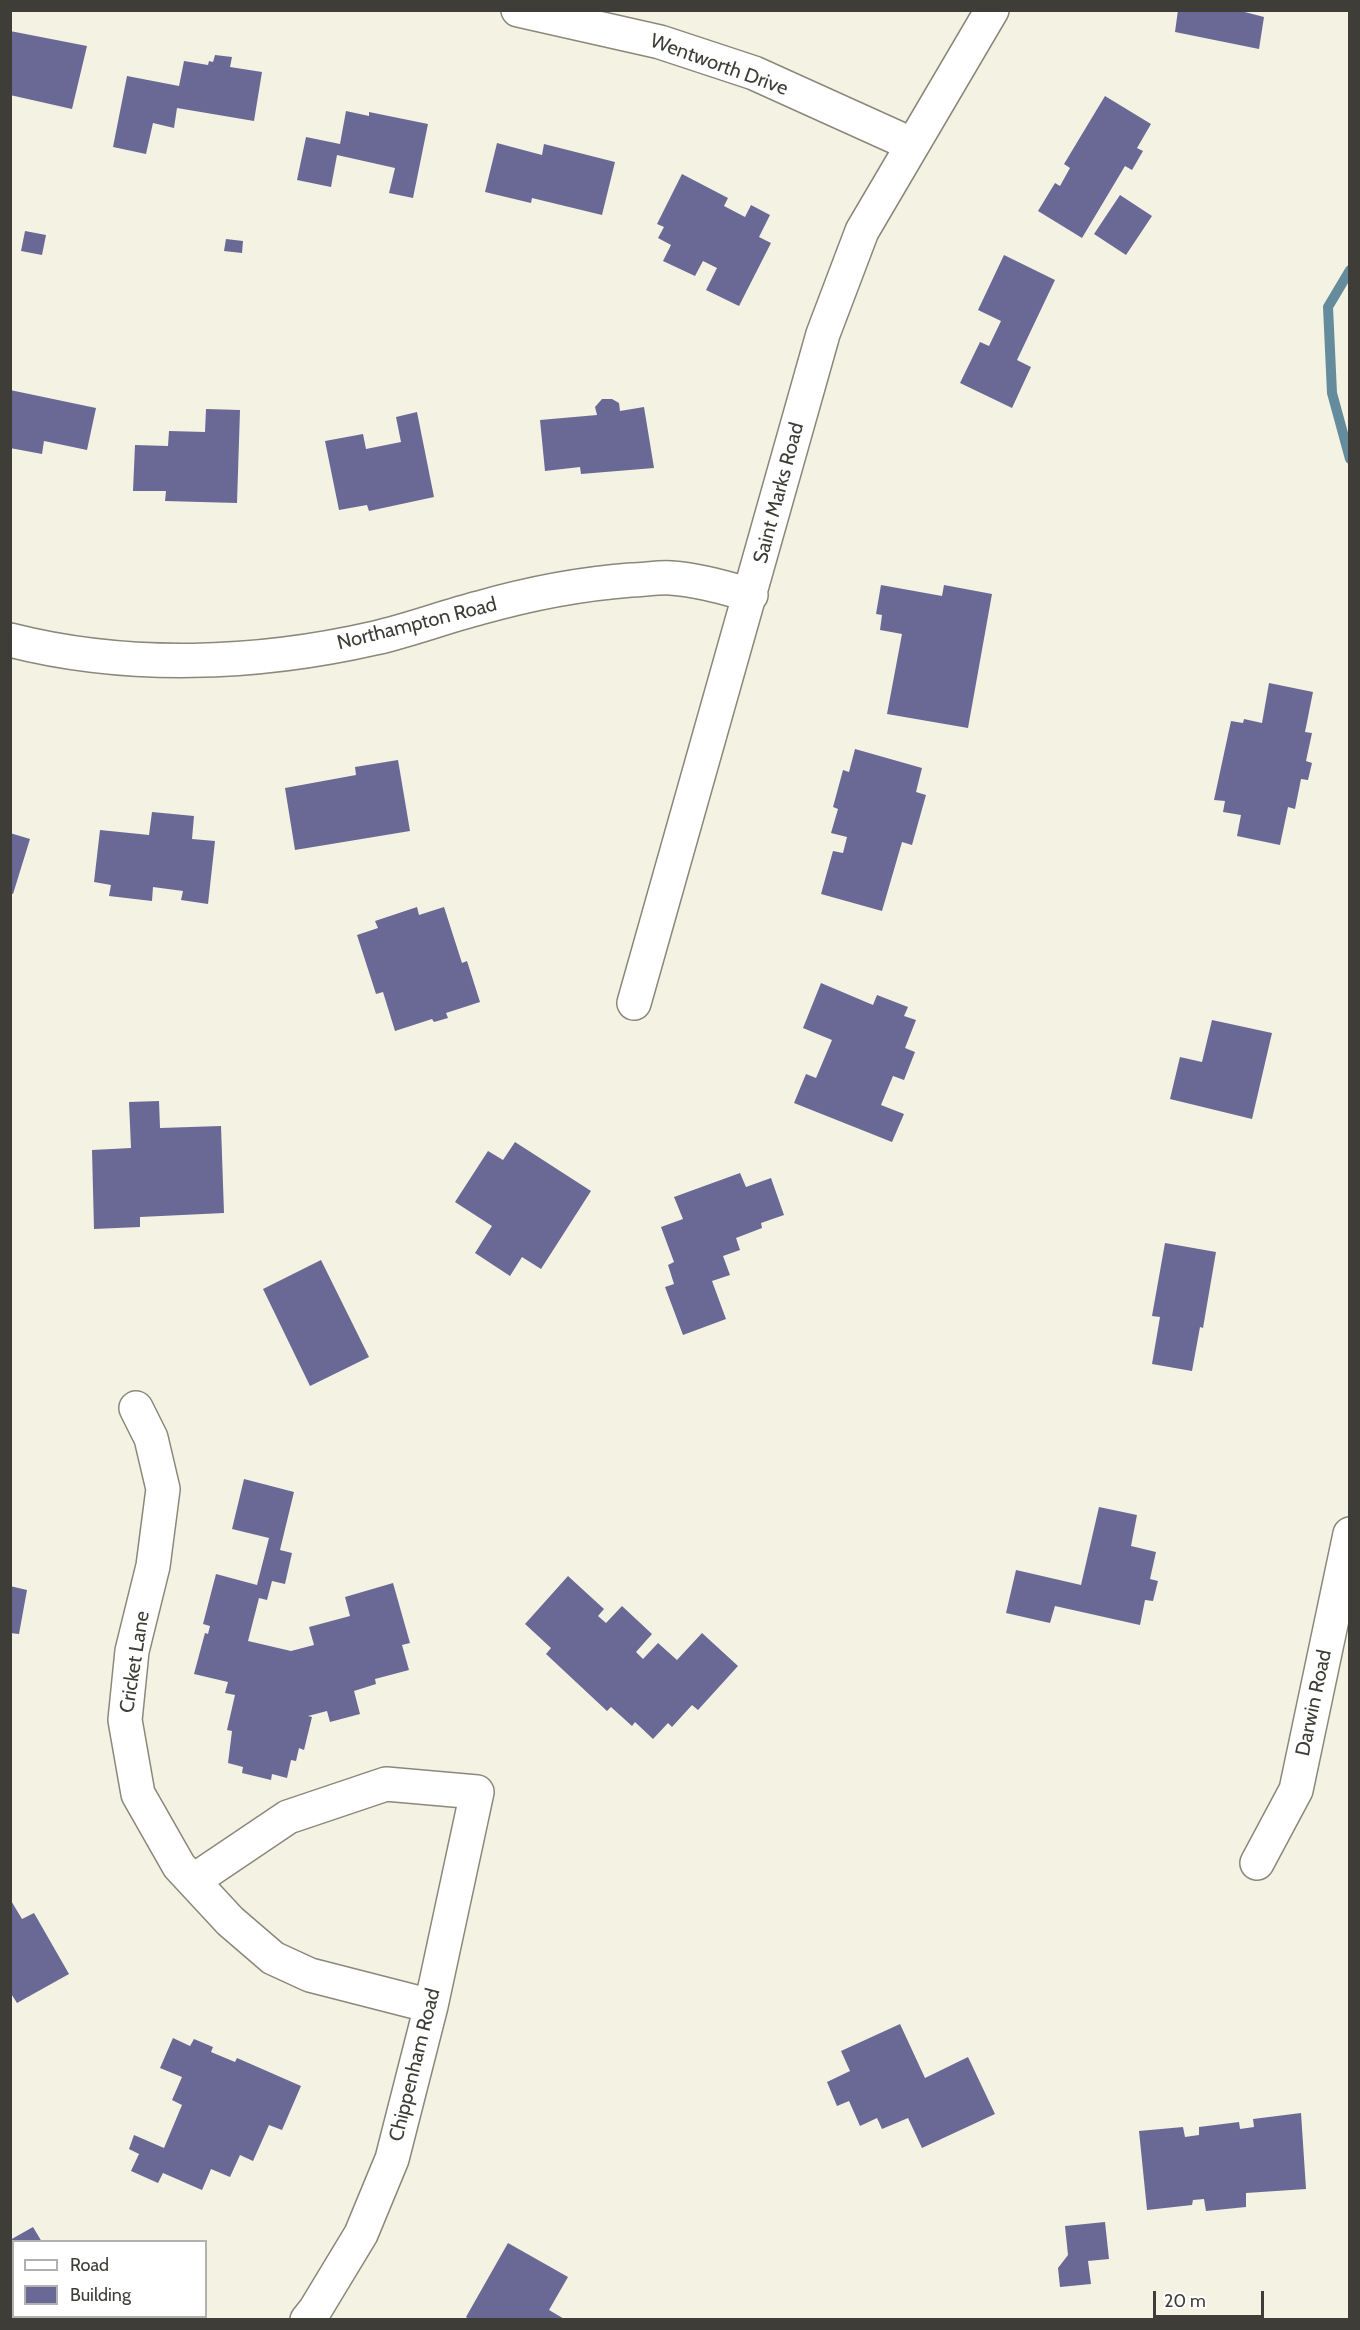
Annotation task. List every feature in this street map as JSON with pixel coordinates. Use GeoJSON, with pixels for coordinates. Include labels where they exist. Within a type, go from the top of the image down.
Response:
{"type":"FeatureCollection","features":[{"type":"Feature","properties":{"kind":"street","name":"Wentworth Drive"},"geometry":{"type":"LineString","coordinates":[[518,10],[660,42],[733,66],[911,144]]}},
{"type":"Feature","properties":{"kind":"street","name":"Saint Marks Road"},"geometry":{"type":"LineString","coordinates":[[634,1003],[824,334],[862,231],[911,144],[981,33],[992,10]]}},
{"type":"Feature","properties":{"kind":"street","name":"Northampton Road"},"geometry":{"type":"LineString","coordinates":[[10,640],[110,657],[186,660],[255,657],[376,638],[522,597],[603,582],[670,578],[711,584],[751,595]]}},
{"type":"Feature","properties":{"kind":"street","name":"Cricket Lane"},"geometry":{"type":"LineString","coordinates":[[136,1408],[152,1438],[164,1489],[153,1566],[132,1651],[125,1720],[138,1794],[179,1866],[230,1921],[273,1958],[310,1975],[431,2006]]}},
{"type":"Feature","properties":{"kind":"street","name":"Darwin Road"},"geometry":{"type":"LineString","coordinates":[[1257,1863],[1296,1790],[1349,1538]]}},
{"type":"Feature","properties":{"kind":"street","name":"Chippenham Road"},"geometry":{"type":"LineString","coordinates":[[193,1881],[288,1817],[386,1784],[477,1792],[431,2006],[392,2158],[361,2234],[315,2310],[307,2319]]}},
{"type":"Feature","properties":{"kind":"building"},"geometry":{"type":"Polygon","coordinates":[[[1178,10],[1237,10],[1264,17],[1259,49],[1175,32],[1178,10]]]}},
{"type":"Feature","properties":{"kind":"building"},"geometry":{"type":"Polygon","coordinates":[[[10,31],[87,46],[72,109],[10,95],[10,31]]]}},
{"type":"Feature","properties":{"kind":"building"},"geometry":{"type":"Polygon","coordinates":[[[215,55],[232,57],[230,67],[262,72],[254,121],[177,108],[174,128],[153,123],[146,154],[113,147],[127,76],[179,86],[184,61],[208,65],[209,61],[213,62],[215,55]]]}},
{"type":"Feature","properties":{"kind":"building"},"geometry":{"type":"Polygon","coordinates":[[[1105,96],[1151,124],[1137,148],[1143,151],[1132,170],[1125,166],[1082,238],[1038,211],[1055,183],[1060,186],[1070,168],[1064,164],[1105,96]]]}},
{"type":"Feature","properties":{"kind":"building"},"geometry":{"type":"Polygon","coordinates":[[[346,111],[369,116],[369,112],[428,124],[413,198],[389,193],[395,168],[337,155],[331,187],[297,180],[306,137],[340,144],[346,111]]]}},
{"type":"Feature","properties":{"kind":"building"},"geometry":{"type":"Polygon","coordinates":[[[497,143],[542,155],[544,144],[615,162],[602,215],[532,198],[531,203],[485,192],[497,143]]]}},
{"type":"Feature","properties":{"kind":"building"},"geometry":{"type":"Polygon","coordinates":[[[682,174],[728,198],[724,206],[745,217],[751,205],[770,215],[759,237],[771,243],[739,306],[706,290],[717,268],[703,261],[695,276],[663,261],[671,245],[658,238],[664,227],[657,224],[682,174]]]}},
{"type":"Feature","properties":{"kind":"building"},"geometry":{"type":"Polygon","coordinates":[[[1120,195],[1152,216],[1126,255],[1094,234],[1120,195]]]}},
{"type":"Feature","properties":{"kind":"building"},"geometry":{"type":"Polygon","coordinates":[[[25,231],[46,235],[42,255],[21,251],[25,231]]]}},
{"type":"Feature","properties":{"kind":"building"},"geometry":{"type":"Polygon","coordinates":[[[226,239],[243,241],[242,253],[224,251],[226,239]]]}},
{"type":"Feature","properties":{"kind":"building"},"geometry":{"type":"Polygon","coordinates":[[[1004,255],[1055,280],[1017,360],[1031,367],[1012,408],[960,383],[980,342],[989,346],[1001,321],[978,310],[1004,255]]]}},
{"type":"Feature","properties":{"kind":"building"},"geometry":{"type":"Polygon","coordinates":[[[10,390],[96,408],[87,450],[44,441],[42,454],[10,448],[10,390]]]}},
{"type":"Feature","properties":{"kind":"building"},"geometry":{"type":"Polygon","coordinates":[[[602,399],[612,399],[619,403],[620,411],[644,407],[654,468],[581,474],[580,467],[545,471],[540,420],[597,415],[595,407],[602,399]]]}},
{"type":"Feature","properties":{"kind":"building"},"geometry":{"type":"Polygon","coordinates":[[[206,409],[240,410],[237,503],[165,501],[166,491],[133,491],[135,445],[168,446],[169,431],[205,432],[206,409]]]}},
{"type":"Feature","properties":{"kind":"building"},"geometry":{"type":"Polygon","coordinates":[[[417,412],[434,497],[369,511],[367,505],[339,510],[325,441],[363,434],[366,449],[401,442],[396,417],[417,412]]]}},
{"type":"Feature","properties":{"kind":"building"},"geometry":{"type":"Polygon","coordinates":[[[881,585],[942,596],[944,585],[992,594],[968,728],[887,714],[902,634],[880,630],[882,615],[876,614],[881,585]]]}},
{"type":"Feature","properties":{"kind":"building"},"geometry":{"type":"Polygon","coordinates":[[[1269,683],[1313,692],[1305,732],[1312,733],[1306,761],[1312,763],[1308,780],[1301,779],[1295,809],[1288,807],[1280,845],[1237,836],[1241,815],[1223,812],[1225,801],[1214,800],[1231,721],[1243,723],[1244,719],[1262,723],[1269,683]]]}},
{"type":"Feature","properties":{"kind":"building"},"geometry":{"type":"Polygon","coordinates":[[[855,749],[922,768],[916,792],[926,795],[912,845],[902,842],[882,911],[821,894],[833,851],[843,853],[847,837],[831,833],[838,809],[833,807],[843,770],[849,772],[855,749]]]}},
{"type":"Feature","properties":{"kind":"building"},"geometry":{"type":"Polygon","coordinates":[[[398,760],[410,831],[295,850],[285,788],[356,775],[355,767],[398,760]]]}},
{"type":"Feature","properties":{"kind":"building"},"geometry":{"type":"Polygon","coordinates":[[[152,812],[194,816],[192,839],[215,841],[208,904],[181,900],[183,891],[153,887],[152,901],[109,896],[111,885],[94,882],[100,830],[149,835],[152,812]]]}},
{"type":"Feature","properties":{"kind":"building"},"geometry":{"type":"Polygon","coordinates":[[[10,833],[30,839],[13,894],[10,893],[10,833]]]}},
{"type":"Feature","properties":{"kind":"building"},"geometry":{"type":"Polygon","coordinates":[[[417,907],[419,915],[444,907],[462,963],[467,961],[480,1002],[446,1013],[448,1018],[434,1022],[432,1019],[395,1031],[383,992],[376,994],[357,935],[378,928],[375,921],[417,907]]]}},
{"type":"Feature","properties":{"kind":"building"},"geometry":{"type":"Polygon","coordinates":[[[821,983],[873,1005],[877,995],[908,1007],[904,1016],[916,1020],[905,1048],[915,1052],[904,1080],[893,1076],[881,1105],[904,1114],[892,1142],[794,1103],[806,1074],[816,1078],[832,1040],[803,1028],[821,983]]]}},
{"type":"Feature","properties":{"kind":"building"},"geometry":{"type":"Polygon","coordinates":[[[1212,1020],[1272,1033],[1252,1119],[1170,1099],[1180,1057],[1202,1062],[1212,1020]]]}},
{"type":"Feature","properties":{"kind":"building"},"geometry":{"type":"Polygon","coordinates":[[[159,1101],[160,1128],[221,1126],[224,1213],[140,1217],[140,1227],[94,1229],[92,1150],[131,1148],[129,1102],[159,1101]]]}},
{"type":"Feature","properties":{"kind":"building"},"geometry":{"type":"Polygon","coordinates":[[[515,1142],[591,1191],[541,1269],[522,1257],[510,1276],[475,1253],[492,1226],[455,1202],[488,1151],[503,1160],[515,1142]]]}},
{"type":"Feature","properties":{"kind":"building"},"geometry":{"type":"Polygon","coordinates":[[[740,1173],[746,1187],[771,1178],[784,1215],[761,1223],[762,1228],[736,1238],[740,1250],[723,1256],[730,1275],[712,1281],[726,1319],[683,1335],[665,1287],[674,1284],[668,1265],[674,1262],[661,1227],[683,1219],[674,1197],[740,1173]]]}},
{"type":"Feature","properties":{"kind":"building"},"geometry":{"type":"Polygon","coordinates":[[[1165,1243],[1216,1252],[1203,1328],[1200,1327],[1192,1371],[1152,1364],[1160,1317],[1152,1316],[1165,1243]]]}},
{"type":"Feature","properties":{"kind":"building"},"geometry":{"type":"Polygon","coordinates":[[[321,1260],[369,1357],[310,1386],[263,1289],[321,1260]]]}},
{"type":"Feature","properties":{"kind":"building"},"geometry":{"type":"Polygon","coordinates":[[[244,1479],[294,1492],[280,1550],[292,1553],[285,1584],[272,1581],[267,1600],[259,1598],[248,1641],[291,1651],[314,1645],[309,1627],[350,1616],[345,1597],[393,1583],[410,1643],[402,1645],[409,1670],[375,1679],[376,1684],[354,1691],[360,1714],[330,1722],[327,1711],[308,1716],[312,1717],[304,1750],[299,1748],[296,1761],[291,1760],[287,1778],[272,1774],[271,1780],[242,1773],[243,1767],[228,1763],[232,1731],[227,1730],[235,1695],[225,1693],[228,1682],[194,1674],[205,1633],[208,1634],[210,1626],[203,1624],[216,1574],[257,1585],[269,1538],[232,1529],[244,1479]]]}},
{"type":"Feature","properties":{"kind":"building"},"geometry":{"type":"Polygon","coordinates":[[[1099,1507],[1137,1515],[1131,1546],[1156,1552],[1150,1579],[1158,1581],[1153,1601],[1145,1600],[1140,1625],[1055,1606],[1050,1623],[1006,1613],[1016,1570],[1081,1585],[1099,1507]]]}},
{"type":"Feature","properties":{"kind":"building"},"geometry":{"type":"Polygon","coordinates":[[[568,1576],[604,1609],[598,1616],[606,1623],[622,1606],[652,1634],[636,1652],[643,1659],[658,1643],[677,1660],[702,1633],[738,1666],[698,1710],[692,1705],[672,1727],[668,1723],[653,1739],[635,1722],[632,1726],[611,1707],[607,1711],[546,1654],[551,1648],[525,1624],[568,1576]]]}},
{"type":"Feature","properties":{"kind":"building"},"geometry":{"type":"Polygon","coordinates":[[[10,1586],[27,1590],[19,1634],[10,1633],[10,1586]]]}},
{"type":"Feature","properties":{"kind":"building"},"geometry":{"type":"Polygon","coordinates":[[[10,1899],[22,1919],[34,1913],[69,1974],[17,2003],[10,1992],[10,1899]]]}},
{"type":"Feature","properties":{"kind":"building"},"geometry":{"type":"Polygon","coordinates":[[[900,2024],[925,2078],[968,2057],[995,2114],[922,2148],[908,2118],[882,2129],[877,2118],[860,2126],[849,2101],[837,2106],[827,2082],[850,2071],[841,2051],[900,2024]]]}},
{"type":"Feature","properties":{"kind":"building"},"geometry":{"type":"Polygon","coordinates":[[[173,2038],[190,2046],[194,2039],[213,2047],[211,2052],[235,2062],[237,2058],[301,2086],[282,2130],[269,2125],[253,2161],[240,2155],[230,2177],[211,2169],[202,2190],[163,2173],[158,2183],[131,2171],[139,2154],[129,2149],[134,2135],[164,2148],[182,2105],[172,2100],[182,2077],[160,2068],[173,2038]]]}},
{"type":"Feature","properties":{"kind":"building"},"geometry":{"type":"Polygon","coordinates":[[[1301,2113],[1306,2189],[1246,2193],[1246,2207],[1206,2211],[1204,2199],[1193,2200],[1192,2205],[1147,2210],[1139,2131],[1183,2127],[1185,2137],[1199,2135],[1199,2127],[1239,2122],[1240,2129],[1254,2127],[1253,2119],[1301,2113]]]}},
{"type":"Feature","properties":{"kind":"building"},"geometry":{"type":"Polygon","coordinates":[[[1105,2222],[1109,2259],[1088,2261],[1091,2284],[1060,2287],[1058,2268],[1068,2255],[1065,2226],[1105,2222]]]}},
{"type":"Feature","properties":{"kind":"building"},"geometry":{"type":"Polygon","coordinates":[[[33,2227],[41,2240],[12,2240],[12,2318],[74,2318],[72,2320],[10,2320],[10,2240],[33,2227]]]}},
{"type":"Feature","properties":{"kind":"building"},"geometry":{"type":"Polygon","coordinates":[[[508,2243],[568,2277],[549,2310],[566,2320],[470,2320],[466,2317],[508,2243]]]}},
{"type":"Feature","properties":{"kind":"waterway"},"geometry":{"type":"LineString","coordinates":[[1350,270],[1328,307],[1332,393],[1350,459]]}}]}
